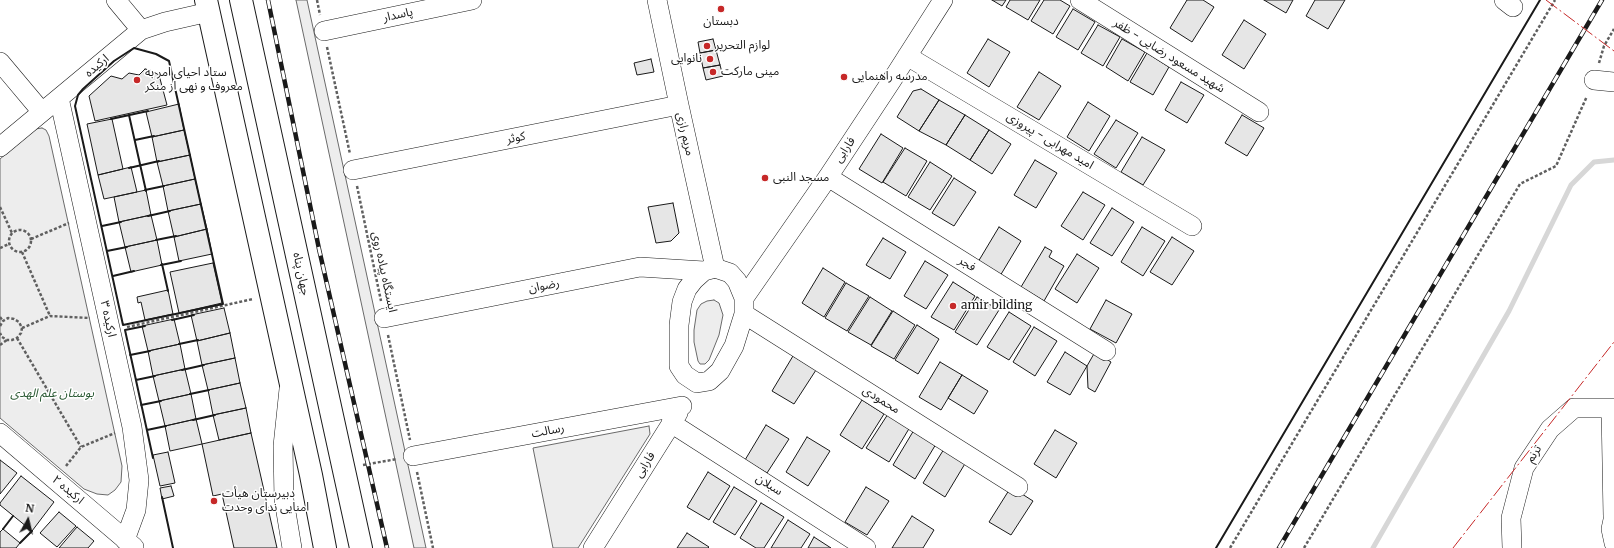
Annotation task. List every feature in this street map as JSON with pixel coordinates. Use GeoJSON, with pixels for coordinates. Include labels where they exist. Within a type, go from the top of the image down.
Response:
{"type":"FeatureCollection","features":[{"type":"Feature","properties":{"kind":"main road","name":"جهان پناه"},"geometry":{"type":"LineString","coordinates":[[241,0],[361,548]]}},
{"type":"Feature","properties":{"kind":"main road"},"geometry":{"type":"LineString","coordinates":[[207,6],[290,380],[325,548]]}},
{"type":"Feature","properties":{"kind":"street"},"geometry":{"type":"LineString","coordinates":[[116,0],[141,30]]}},
{"type":"Feature","properties":{"kind":"street","name":"پاسدار"},"geometry":{"type":"LineString","coordinates":[[324,31],[472,0]]}},
{"type":"Feature","properties":{"kind":"street","name":"مریم رازی"},"geometry":{"type":"LineString","coordinates":[[657,0],[679,105],[710,269]]}},
{"type":"Feature","properties":{"kind":"street","name":"فارابی"},"geometry":{"type":"LineString","coordinates":[[593,548],[697,383],[709,381],[720,371],[734,346],[744,306],[943,0]]}},
{"type":"Feature","properties":{"kind":"street","name":"شهید مسعود رضایی - ظفر"},"geometry":{"type":"LineString","coordinates":[[1080,0],[1259,112]]}},
{"type":"Feature","properties":{"kind":"street","name":"ارکیده"},"geometry":{"type":"LineString","coordinates":[[0,147],[141,30],[207,6]]}},
{"type":"Feature","properties":{"kind":"street","name":"امید مهرابی - پیروزی"},"geometry":{"type":"LineString","coordinates":[[907,56],[1192,226]]}},
{"type":"Feature","properties":{"kind":"street"},"geometry":{"type":"LineString","coordinates":[[0,62],[42,112]]}},
{"type":"Feature","properties":{"kind":"street"},"geometry":{"type":"LineString","coordinates":[[1594,80],[1614,82]]}},
{"type":"Feature","properties":{"kind":"street","name":"ارکیده ۳"},"geometry":{"type":"LineString","coordinates":[[59,98],[132,426],[139,480],[136,510],[130,544]]}},
{"type":"Feature","properties":{"kind":"street","name":"کوثر"},"geometry":{"type":"LineString","coordinates":[[353,170],[679,105]]}},
{"type":"Feature","properties":{"kind":"street","name":"فجر"},"geometry":{"type":"LineString","coordinates":[[828,177],[1106,351]]}},
{"type":"Feature","properties":{"kind":"street","name":"رضوان"},"geometry":{"type":"LineString","coordinates":[[384,318],[640,267],[710,269]]}},
{"type":"Feature","properties":{"kind":"street"},"geometry":{"type":"LineString","coordinates":[[697,383],[685,375],[679,366],[679,325],[682,302],[687,289],[694,280],[710,269],[730,273],[734,277],[744,306]]}},
{"type":"Feature","properties":{"kind":"street","name":"محمودی"},"geometry":{"type":"LineString","coordinates":[[744,306],[1018,487]]}},
{"type":"Feature","properties":{"kind":"street"},"geometry":{"type":"LineString","coordinates":[[290,380],[283,446],[284,500],[292,548]]}},
{"type":"Feature","properties":{"kind":"street","name":"رسالت"},"geometry":{"type":"LineString","coordinates":[[413,456],[682,406]]}},
{"type":"Feature","properties":{"kind":"street","name":"ترنم"},"geometry":{"type":"LineString","coordinates":[[1512,548],[1511,518],[1524,468],[1550,429],[1574,408],[1612,408]]}},
{"type":"Feature","properties":{"kind":"street"},"geometry":{"type":"LineString","coordinates":[[1612,408],[1613,516],[1611,529],[1614,544]]}},
{"type":"Feature","properties":{"kind":"street","name":"سبلان"},"geometry":{"type":"LineString","coordinates":[[671,423],[866,548]]}},
{"type":"Feature","properties":{"kind":"street","name":"ارکیده ۲"},"geometry":{"type":"LineString","coordinates":[[0,433],[130,544]]}},
{"type":"Feature","properties":{"kind":"path","name":"ایستگاه پیاده روی"},"geometry":{"type":"LineString","coordinates":[[317,0],[433,548]]}},
{"type":"Feature","properties":{"kind":"path"},"geometry":{"type":"LineString","coordinates":[[1230,548],[1554,0]]}},
{"type":"Feature","properties":{"kind":"path"},"geometry":{"type":"LineString","coordinates":[[1304,548],[1520,184],[1556,166],[1594,80],[1604,46],[1614,29]]}},
{"type":"Feature","properties":{"kind":"path"},"geometry":{"type":"LineString","coordinates":[[0,207],[12,233]]}},
{"type":"Feature","properties":{"kind":"path"},"geometry":{"type":"LineString","coordinates":[[31,240],[85,216]]}},
{"type":"Feature","properties":{"kind":"path"},"geometry":{"type":"LineString","coordinates":[[17,230],[28,234],[31,240],[27,250],[22,252],[16,252],[11,249],[9,244],[9,238],[12,233],[17,230]]}},
{"type":"Feature","properties":{"kind":"path"},"geometry":{"type":"LineString","coordinates":[[0,248],[9,244]]}},
{"type":"Feature","properties":{"kind":"path"},"geometry":{"type":"LineString","coordinates":[[22,252],[50,316]]}},
{"type":"Feature","properties":{"kind":"path"},"geometry":{"type":"LineString","coordinates":[[22,328],[50,316],[109,325],[271,295]]}},
{"type":"Feature","properties":{"kind":"path"},"geometry":{"type":"LineString","coordinates":[[0,317],[3,321]]}},
{"type":"Feature","properties":{"kind":"path"},"geometry":{"type":"LineString","coordinates":[[0,326],[3,321],[8,318],[19,322],[22,328],[18,338],[7,340],[0,345]]}},
{"type":"Feature","properties":{"kind":"path"},"geometry":{"type":"LineString","coordinates":[[0,333],[2,337],[7,340]]}},
{"type":"Feature","properties":{"kind":"path"},"geometry":{"type":"LineString","coordinates":[[18,338],[81,447]]}},
{"type":"Feature","properties":{"kind":"path"},"geometry":{"type":"LineString","coordinates":[[55,480],[81,447],[132,426]]}},
{"type":"Feature","properties":{"kind":"path"},"geometry":{"type":"LineString","coordinates":[[360,466],[413,456]]}},
{"type":"Feature","properties":{"kind":"shaded area"},"geometry":{"type":"Polygon","coordinates":[[[296,0],[307,0],[426,548],[414,548],[296,0]]]}},
{"type":"Feature","properties":{"kind":"shaded area","name":"بوستان علم الهدی"},"geometry":{"type":"Polygon","coordinates":[[[42,128],[46,130],[49,136],[122,466],[121,482],[115,490],[108,495],[97,494],[84,489],[0,418],[0,159],[35,129],[42,128]]]}},
{"type":"Feature","properties":{"kind":"shaded area"},"geometry":{"type":"Polygon","coordinates":[[[714,300],[719,303],[723,315],[719,335],[709,360],[705,364],[700,364],[694,342],[697,310],[701,304],[714,300]]]}},
{"type":"Feature","properties":{"kind":"shaded area"},"geometry":{"type":"Polygon","coordinates":[[[649,426],[650,434],[578,548],[553,548],[533,448],[649,426]]]}},
{"type":"Feature","properties":{"kind":"building"},"geometry":{"type":"Polygon","coordinates":[[[992,0],[1006,0],[1002,6],[992,0]]]}},
{"type":"Feature","properties":{"kind":"building"},"geometry":{"type":"Polygon","coordinates":[[[1010,0],[1040,0],[1028,20],[1006,7],[1010,0]]]}},
{"type":"Feature","properties":{"kind":"building"},"geometry":{"type":"Polygon","coordinates":[[[1044,0],[1060,0],[1070,6],[1053,34],[1031,21],[1044,0]]]}},
{"type":"Feature","properties":{"kind":"building"},"geometry":{"type":"Polygon","coordinates":[[[1187,0],[1203,0],[1214,7],[1192,42],[1170,28],[1187,0]]]}},
{"type":"Feature","properties":{"kind":"building"},"geometry":{"type":"Polygon","coordinates":[[[1264,0],[1293,0],[1286,13],[1264,0]]]}},
{"type":"Feature","properties":{"kind":"building"},"geometry":{"type":"Polygon","coordinates":[[[1315,0],[1345,0],[1328,29],[1306,16],[1315,0]]]}},
{"type":"Feature","properties":{"kind":"building"},"geometry":{"type":"Polygon","coordinates":[[[1073,9],[1095,22],[1078,50],[1056,37],[1073,9]]]}},
{"type":"Feature","properties":{"kind":"building"},"geometry":{"type":"Polygon","coordinates":[[[1244,20],[1266,34],[1244,69],[1222,55],[1244,20]]]}},
{"type":"Feature","properties":{"kind":"building"},"geometry":{"type":"Polygon","coordinates":[[[1098,25],[1120,37],[1103,66],[1081,53],[1098,25]]]}},
{"type":"Feature","properties":{"kind":"building","name":"لوازم التحریر"},"geometry":{"type":"Polygon","coordinates":[[[713,39],[716,50],[700,53],[698,42],[713,39]]]}},
{"type":"Feature","properties":{"kind":"building"},"geometry":{"type":"Polygon","coordinates":[[[988,39],[1010,52],[989,87],[967,73],[988,39]]]}},
{"type":"Feature","properties":{"kind":"building"},"geometry":{"type":"Polygon","coordinates":[[[1122,39],[1145,52],[1128,81],[1106,67],[1122,39]]]}},
{"type":"Feature","properties":{"kind":"building","name":"نانوایی"},"geometry":{"type":"Polygon","coordinates":[[[716,50],[720,65],[703,68],[700,53],[716,50]]]}},
{"type":"Feature","properties":{"kind":"building"},"geometry":{"type":"Polygon","coordinates":[[[1147,53],[1169,67],[1153,95],[1130,82],[1147,53]]]}},
{"type":"Feature","properties":{"kind":"building"},"geometry":{"type":"Polygon","coordinates":[[[651,59],[654,72],[637,75],[634,63],[651,59]]]}},
{"type":"Feature","properties":{"kind":"building","name":"مینی مارکت"},"geometry":{"type":"Polygon","coordinates":[[[720,65],[723,76],[706,80],[703,68],[720,65]]]}},
{"type":"Feature","properties":{"kind":"building"},"geometry":{"type":"Polygon","coordinates":[[[145,69],[159,75],[167,105],[95,121],[89,96],[111,76],[122,79],[129,73],[139,75],[145,69]]]}},
{"type":"Feature","properties":{"kind":"building"},"geometry":{"type":"Polygon","coordinates":[[[1039,72],[1061,86],[1039,120],[1017,107],[1039,72]]]}},
{"type":"Feature","properties":{"kind":"building"},"geometry":{"type":"Polygon","coordinates":[[[1181,82],[1204,95],[1187,123],[1165,110],[1181,82]]]}},
{"type":"Feature","properties":{"kind":"building"},"geometry":{"type":"Polygon","coordinates":[[[921,89],[939,100],[919,131],[897,117],[913,91],[921,89]]]}},
{"type":"Feature","properties":{"kind":"building"},"geometry":{"type":"Polygon","coordinates":[[[939,100],[965,115],[946,145],[919,131],[939,100]]]}},
{"type":"Feature","properties":{"kind":"building"},"geometry":{"type":"Polygon","coordinates":[[[1088,102],[1110,116],[1089,151],[1067,137],[1088,102]]]}},
{"type":"Feature","properties":{"kind":"building"},"geometry":{"type":"Polygon","coordinates":[[[179,104],[184,130],[152,137],[146,112],[179,104]]]}},
{"type":"Feature","properties":{"kind":"building"},"geometry":{"type":"Polygon","coordinates":[[[965,115],[989,130],[970,160],[946,145],[965,115]]]}},
{"type":"Feature","properties":{"kind":"building"},"geometry":{"type":"Polygon","coordinates":[[[1242,115],[1264,128],[1247,156],[1225,143],[1242,115]]]}},
{"type":"Feature","properties":{"kind":"building"},"geometry":{"type":"Polygon","coordinates":[[[112,119],[123,169],[98,175],[87,124],[112,119]]]}},
{"type":"Feature","properties":{"kind":"building"},"geometry":{"type":"Polygon","coordinates":[[[1116,120],[1138,133],[1116,168],[1094,154],[1116,120]]]}},
{"type":"Feature","properties":{"kind":"building"},"geometry":{"type":"Polygon","coordinates":[[[184,130],[190,155],[157,162],[152,137],[184,130]]]}},
{"type":"Feature","properties":{"kind":"building"},"geometry":{"type":"Polygon","coordinates":[[[989,130],[1011,144],[992,174],[970,160],[989,130]]]}},
{"type":"Feature","properties":{"kind":"building"},"geometry":{"type":"Polygon","coordinates":[[[881,134],[903,148],[882,183],[859,169],[881,134]]]}},
{"type":"Feature","properties":{"kind":"building"},"geometry":{"type":"Polygon","coordinates":[[[1142,137],[1165,150],[1143,185],[1121,172],[1142,137]]]}},
{"type":"Feature","properties":{"kind":"building"},"geometry":{"type":"Polygon","coordinates":[[[905,148],[927,161],[906,196],[883,182],[905,148]]]}},
{"type":"Feature","properties":{"kind":"building"},"geometry":{"type":"Polygon","coordinates":[[[190,155],[195,179],[163,186],[157,162],[190,155]]]}},
{"type":"Feature","properties":{"kind":"building"},"geometry":{"type":"Polygon","coordinates":[[[1035,160],[1057,173],[1036,208],[1014,195],[1035,160]]]}},
{"type":"Feature","properties":{"kind":"building"},"geometry":{"type":"Polygon","coordinates":[[[930,162],[952,176],[930,210],[908,197],[930,162]]]}},
{"type":"Feature","properties":{"kind":"building"},"geometry":{"type":"Polygon","coordinates":[[[131,167],[137,192],[104,199],[98,175],[131,167]]]}},
{"type":"Feature","properties":{"kind":"building"},"geometry":{"type":"Polygon","coordinates":[[[954,178],[976,192],[954,226],[932,213],[954,178]]]}},
{"type":"Feature","properties":{"kind":"building"},"geometry":{"type":"Polygon","coordinates":[[[195,179],[201,204],[168,211],[163,186],[195,179]]]}},
{"type":"Feature","properties":{"kind":"building"},"geometry":{"type":"Polygon","coordinates":[[[146,190],[151,215],[119,222],[114,197],[146,190]]]}},
{"type":"Feature","properties":{"kind":"building"},"geometry":{"type":"Polygon","coordinates":[[[1083,192],[1105,205],[1083,240],[1061,226],[1083,192]]]}},
{"type":"Feature","properties":{"kind":"building"},"geometry":{"type":"Polygon","coordinates":[[[673,203],[679,233],[671,241],[656,243],[648,207],[673,203]]]}},
{"type":"Feature","properties":{"kind":"building"},"geometry":{"type":"Polygon","coordinates":[[[201,204],[207,229],[174,237],[168,211],[201,204]]]}},
{"type":"Feature","properties":{"kind":"building"},"geometry":{"type":"Polygon","coordinates":[[[1112,208],[1134,222],[1112,256],[1090,243],[1112,208]]]}},
{"type":"Feature","properties":{"kind":"building"},"geometry":{"type":"Polygon","coordinates":[[[151,215],[157,240],[125,247],[119,222],[151,215]]]}},
{"type":"Feature","properties":{"kind":"building"},"geometry":{"type":"Polygon","coordinates":[[[999,227],[1021,241],[1000,276],[978,262],[999,227]]]}},
{"type":"Feature","properties":{"kind":"building"},"geometry":{"type":"Polygon","coordinates":[[[1142,227],[1165,241],[1143,276],[1121,262],[1142,227]]]}},
{"type":"Feature","properties":{"kind":"building"},"geometry":{"type":"Polygon","coordinates":[[[207,229],[212,254],[179,261],[174,237],[207,229]]]}},
{"type":"Feature","properties":{"kind":"building"},"geometry":{"type":"Polygon","coordinates":[[[1172,237],[1194,251],[1172,285],[1150,272],[1172,237]]]}},
{"type":"Feature","properties":{"kind":"building"},"geometry":{"type":"Polygon","coordinates":[[[883,238],[906,252],[890,279],[866,265],[883,238]]]}},
{"type":"Feature","properties":{"kind":"building"},"geometry":{"type":"Polygon","coordinates":[[[157,240],[162,265],[131,272],[125,247],[157,240]]]}},
{"type":"Feature","properties":{"kind":"building"},"geometry":{"type":"Polygon","coordinates":[[[1045,247],[1052,251],[1049,257],[1064,266],[1044,301],[1021,287],[1045,247]]]}},
{"type":"Feature","properties":{"kind":"building"},"geometry":{"type":"Polygon","coordinates":[[[1077,254],[1099,268],[1077,303],[1055,289],[1077,254]]]}},
{"type":"Feature","properties":{"kind":"building"},"geometry":{"type":"Polygon","coordinates":[[[925,261],[948,275],[926,309],[904,296],[925,261]]]}},
{"type":"Feature","properties":{"kind":"building"},"geometry":{"type":"Polygon","coordinates":[[[213,263],[222,303],[179,313],[170,272],[213,263]]]}},
{"type":"Feature","properties":{"kind":"building"},"geometry":{"type":"Polygon","coordinates":[[[823,268],[845,282],[824,317],[802,303],[823,268]]]}},
{"type":"Feature","properties":{"kind":"building","name":"amir bilding"},"geometry":{"type":"Polygon","coordinates":[[[953,282],[975,296],[954,330],[931,317],[953,282]]]}},
{"type":"Feature","properties":{"kind":"building"},"geometry":{"type":"Polygon","coordinates":[[[846,283],[869,296],[847,331],[825,318],[846,283]]]}},
{"type":"Feature","properties":{"kind":"building"},"geometry":{"type":"Polygon","coordinates":[[[168,290],[173,314],[145,320],[141,302],[138,303],[137,297],[168,290]]]}},
{"type":"Feature","properties":{"kind":"building"},"geometry":{"type":"Polygon","coordinates":[[[870,297],[892,311],[871,345],[848,332],[870,297]]]}},
{"type":"Feature","properties":{"kind":"building"},"geometry":{"type":"Polygon","coordinates":[[[977,297],[999,310],[977,345],[955,332],[977,297]]]}},
{"type":"Feature","properties":{"kind":"building"},"geometry":{"type":"Polygon","coordinates":[[[1106,300],[1132,314],[1116,343],[1090,329],[1106,300]]]}},
{"type":"Feature","properties":{"kind":"building"},"geometry":{"type":"Polygon","coordinates":[[[224,308],[230,333],[197,341],[191,315],[224,308]]]}},
{"type":"Feature","properties":{"kind":"building"},"geometry":{"type":"Polygon","coordinates":[[[893,311],[915,325],[894,359],[871,346],[893,311]]]}},
{"type":"Feature","properties":{"kind":"building"},"geometry":{"type":"Polygon","coordinates":[[[1009,312],[1031,326],[1009,360],[987,347],[1009,312]]]}},
{"type":"Feature","properties":{"kind":"building"},"geometry":{"type":"Polygon","coordinates":[[[174,319],[180,344],[148,351],[142,326],[174,319]]]}},
{"type":"Feature","properties":{"kind":"building"},"geometry":{"type":"Polygon","coordinates":[[[917,325],[939,339],[918,374],[895,360],[917,325]]]}},
{"type":"Feature","properties":{"kind":"building"},"geometry":{"type":"Polygon","coordinates":[[[1034,327],[1057,341],[1035,376],[1013,362],[1034,327]]]}},
{"type":"Feature","properties":{"kind":"building"},"geometry":{"type":"Polygon","coordinates":[[[230,333],[235,358],[202,365],[197,341],[230,333]]]}},
{"type":"Feature","properties":{"kind":"building"},"geometry":{"type":"Polygon","coordinates":[[[180,344],[185,369],[153,376],[148,351],[180,344]]]}},
{"type":"Feature","properties":{"kind":"building"},"geometry":{"type":"Polygon","coordinates":[[[1065,352],[1087,366],[1070,395],[1047,382],[1065,352]]]}},
{"type":"Feature","properties":{"kind":"building"},"geometry":{"type":"Polygon","coordinates":[[[1095,352],[1111,362],[1095,392],[1088,388],[1087,366],[1095,352]]]}},
{"type":"Feature","properties":{"kind":"building"},"geometry":{"type":"Polygon","coordinates":[[[793,356],[816,370],[794,404],[772,391],[793,356]]]}},
{"type":"Feature","properties":{"kind":"building"},"geometry":{"type":"Polygon","coordinates":[[[235,358],[240,383],[208,390],[202,365],[235,358]]]}},
{"type":"Feature","properties":{"kind":"building"},"geometry":{"type":"Polygon","coordinates":[[[940,362],[962,375],[941,410],[919,397],[940,362]]]}},
{"type":"Feature","properties":{"kind":"building"},"geometry":{"type":"Polygon","coordinates":[[[185,369],[191,394],[159,401],[153,376],[185,369]]]}},
{"type":"Feature","properties":{"kind":"building"},"geometry":{"type":"Polygon","coordinates":[[[962,375],[988,391],[974,414],[948,398],[962,375]]]}},
{"type":"Feature","properties":{"kind":"building"},"geometry":{"type":"Polygon","coordinates":[[[240,383],[246,408],[213,415],[208,390],[240,383]]]}},
{"type":"Feature","properties":{"kind":"building"},"geometry":{"type":"Polygon","coordinates":[[[191,394],[196,419],[165,426],[159,401],[191,394]]]}},
{"type":"Feature","properties":{"kind":"building"},"geometry":{"type":"Polygon","coordinates":[[[862,400],[884,414],[862,449],[840,435],[862,400]]]}},
{"type":"Feature","properties":{"kind":"building"},"geometry":{"type":"Polygon","coordinates":[[[246,408],[251,433],[219,440],[213,415],[246,408]]]}},
{"type":"Feature","properties":{"kind":"building"},"geometry":{"type":"Polygon","coordinates":[[[888,414],[910,427],[889,462],[866,448],[888,414]]]}},
{"type":"Feature","properties":{"kind":"building"},"geometry":{"type":"Polygon","coordinates":[[[196,419],[202,444],[170,451],[165,426],[196,419]]]}},
{"type":"Feature","properties":{"kind":"building"},"geometry":{"type":"Polygon","coordinates":[[[766,425],[789,439],[767,473],[745,460],[766,425]]]}},
{"type":"Feature","properties":{"kind":"building"},"geometry":{"type":"Polygon","coordinates":[[[914,430],[936,444],[915,479],[893,465],[914,430]]]}},
{"type":"Feature","properties":{"kind":"building"},"geometry":{"type":"Polygon","coordinates":[[[1055,430],[1077,443],[1056,478],[1034,464],[1055,430]]]}},
{"type":"Feature","properties":{"kind":"building"},"geometry":{"type":"Polygon","coordinates":[[[251,433],[277,548],[234,548],[222,494],[213,496],[202,444],[251,433]]]}},
{"type":"Feature","properties":{"kind":"building"},"geometry":{"type":"Polygon","coordinates":[[[807,437],[830,451],[808,486],[786,472],[807,437]]]}},
{"type":"Feature","properties":{"kind":"building"},"geometry":{"type":"Polygon","coordinates":[[[944,449],[966,462],[945,497],[923,483],[944,449]]]}},
{"type":"Feature","properties":{"kind":"building"},"geometry":{"type":"Polygon","coordinates":[[[168,452],[175,483],[160,486],[153,455],[168,452]]]}},
{"type":"Feature","properties":{"kind":"building"},"geometry":{"type":"Polygon","coordinates":[[[0,460],[17,473],[0,494],[0,460]]]}},
{"type":"Feature","properties":{"kind":"building"},"geometry":{"type":"Polygon","coordinates":[[[708,472],[730,486],[709,520],[687,507],[708,472]]]}},
{"type":"Feature","properties":{"kind":"building"},"geometry":{"type":"Polygon","coordinates":[[[21,476],[54,502],[32,531],[0,505],[21,476]]]}},
{"type":"Feature","properties":{"kind":"building"},"geometry":{"type":"Polygon","coordinates":[[[171,486],[174,496],[162,499],[160,488],[171,486]]]}},
{"type":"Feature","properties":{"kind":"building"},"geometry":{"type":"Polygon","coordinates":[[[734,487],[757,501],[735,535],[713,522],[734,487]]]}},
{"type":"Feature","properties":{"kind":"building"},"geometry":{"type":"Polygon","coordinates":[[[866,487],[889,501],[867,535],[845,522],[866,487]]]}},
{"type":"Feature","properties":{"kind":"building"},"geometry":{"type":"Polygon","coordinates":[[[1011,487],[1033,501],[1011,535],[989,522],[1011,487]]]}},
{"type":"Feature","properties":{"kind":"building"},"geometry":{"type":"Polygon","coordinates":[[[761,503],[784,517],[764,548],[756,548],[740,538],[761,503]]]}},
{"type":"Feature","properties":{"kind":"building"},"geometry":{"type":"Polygon","coordinates":[[[59,512],[76,526],[57,547],[40,533],[59,512]]]}},
{"type":"Feature","properties":{"kind":"building"},"geometry":{"type":"Polygon","coordinates":[[[912,516],[934,530],[923,548],[892,548],[912,516]]]}},
{"type":"Feature","properties":{"kind":"building"},"geometry":{"type":"Polygon","coordinates":[[[788,520],[810,534],[801,548],[771,548],[788,520]]]}},
{"type":"Feature","properties":{"kind":"building"},"geometry":{"type":"Polygon","coordinates":[[[77,527],[94,541],[88,548],[59,548],[77,527]]]}},
{"type":"Feature","properties":{"kind":"building"},"geometry":{"type":"Polygon","coordinates":[[[3,529],[20,543],[16,548],[0,548],[0,532],[3,529]]]}},
{"type":"Feature","properties":{"kind":"building"},"geometry":{"type":"Polygon","coordinates":[[[687,533],[709,547],[677,548],[687,533]]]}},
{"type":"Feature","properties":{"kind":"building"},"geometry":{"type":"Polygon","coordinates":[[[814,537],[831,548],[808,548],[814,537]]]}},
{"type":"Feature","properties":{"kind":"waterway"},"geometry":{"type":"LineString","coordinates":[[1373,548],[1509,311],[1571,185],[1594,162],[1614,160]]}},
{"type":"Feature","properties":{"kind":"railway"},"geometry":{"type":"LineString","coordinates":[[268,0],[319,249],[387,548]]}},
{"type":"Feature","properties":{"kind":"railway"},"geometry":{"type":"LineString","coordinates":[[1279,548],[1602,0]]}},
{"type":"Feature","properties":{"kind":"wall"},"geometry":{"type":"LineString","coordinates":[[1216,548],[1540,0]]}},
{"type":"Feature","properties":{"kind":"wall"},"geometry":{"type":"LineString","coordinates":[[134,48],[156,54],[169,61],[223,304],[123,325],[75,106],[78,95],[83,89],[114,61],[134,48]]}},
{"type":"Feature","properties":{"kind":"wall"},"geometry":{"type":"LineString","coordinates":[[111,119],[148,111]]}},
{"type":"Feature","properties":{"kind":"wall"},"geometry":{"type":"LineString","coordinates":[[129,115],[146,191]]}},
{"type":"Feature","properties":{"kind":"wall"},"geometry":{"type":"LineString","coordinates":[[135,140],[154,136]]}},
{"type":"Feature","properties":{"kind":"wall"},"geometry":{"type":"LineString","coordinates":[[129,168],[159,161]]}},
{"type":"Feature","properties":{"kind":"wall"},"geometry":{"type":"LineString","coordinates":[[145,190],[164,186]]}},
{"type":"Feature","properties":{"kind":"wall"},"geometry":{"type":"LineString","coordinates":[[148,216],[170,211]]}},
{"type":"Feature","properties":{"kind":"wall"},"geometry":{"type":"LineString","coordinates":[[102,226],[121,222]]}},
{"type":"Feature","properties":{"kind":"wall"},"geometry":{"type":"LineString","coordinates":[[156,240],[176,236]]}},
{"type":"Feature","properties":{"kind":"wall"},"geometry":{"type":"LineString","coordinates":[[107,251],[127,247]]}},
{"type":"Feature","properties":{"kind":"wall"},"geometry":{"type":"LineString","coordinates":[[161,265],[181,261]]}},
{"type":"Feature","properties":{"kind":"wall"},"geometry":{"type":"LineString","coordinates":[[162,264],[168,291]]}},
{"type":"Feature","properties":{"kind":"wall"},"geometry":{"type":"LineString","coordinates":[[113,276],[134,271]]}},
{"type":"Feature","properties":{"kind":"wall"},"geometry":{"type":"LineString","coordinates":[[172,320],[194,315]]}},
{"type":"Feature","properties":{"kind":"wall"},"geometry":{"type":"LineString","coordinates":[[145,326],[125,330],[153,458]]}},
{"type":"Feature","properties":{"kind":"wall"},"geometry":{"type":"LineString","coordinates":[[179,344],[198,340]]}},
{"type":"Feature","properties":{"kind":"wall"},"geometry":{"type":"LineString","coordinates":[[130,355],[150,351]]}},
{"type":"Feature","properties":{"kind":"wall"},"geometry":{"type":"LineString","coordinates":[[182,370],[204,365]]}},
{"type":"Feature","properties":{"kind":"wall"},"geometry":{"type":"LineString","coordinates":[[136,380],[155,376]]}},
{"type":"Feature","properties":{"kind":"wall"},"geometry":{"type":"LineString","coordinates":[[190,394],[209,390]]}},
{"type":"Feature","properties":{"kind":"wall"},"geometry":{"type":"LineString","coordinates":[[141,405],[161,401]]}},
{"type":"Feature","properties":{"kind":"wall"},"geometry":{"type":"LineString","coordinates":[[193,420],[215,415]]}},
{"type":"Feature","properties":{"kind":"wall"},"geometry":{"type":"LineString","coordinates":[[147,430],[166,426]]}},
{"type":"Feature","properties":{"kind":"wall"},"geometry":{"type":"LineString","coordinates":[[162,497],[173,548]]}},
{"type":"Feature","properties":{"kind":"wall"},"geometry":{"type":"LineString","coordinates":[[3,529],[13,516]]}},
{"type":"Feature","properties":{"kind":"wall"},"geometry":{"type":"LineString","coordinates":[[20,543],[32,531]]}},
{"type":"Feature","properties":{"kind":"power"},"geometry":{"type":"LineString","coordinates":[[1546,0],[1614,51]]}},
{"type":"Feature","properties":{"kind":"power"},"geometry":{"type":"LineString","coordinates":[[1453,548],[1614,342]]}},
{"type":"Feature","properties":{"kind":"place","name":"دبستان"},"geometry":{"type":"Point","coordinates":[721,9]}},
{"type":"Feature","properties":{"kind":"place","name":"لوازم التحریر"},"geometry":{"type":"Point","coordinates":[707,46]}},
{"type":"Feature","properties":{"kind":"place","name":"نانوایی"},"geometry":{"type":"Point","coordinates":[710,59]}},
{"type":"Feature","properties":{"kind":"place","name":"مینی مارکت"},"geometry":{"type":"Point","coordinates":[713,72]}},
{"type":"Feature","properties":{"kind":"place","name":"مدرسه راهنمایی"},"geometry":{"type":"Point","coordinates":[844,77]}},
{"type":"Feature","properties":{"kind":"place","name":"ستاد احیای امر به معروف و نهی از منکر"},"geometry":{"type":"Point","coordinates":[137,80]}},
{"type":"Feature","properties":{"kind":"place","name":"مسجد النبی"},"geometry":{"type":"Point","coordinates":[765,178]}},
{"type":"Feature","properties":{"kind":"place","name":"amir bilding"},"geometry":{"type":"Point","coordinates":[953,306]}},
{"type":"Feature","properties":{"kind":"place","name":"دبیرستان هیأت امنایی ندای وحدت"},"geometry":{"type":"Point","coordinates":[214,501]}}]}
